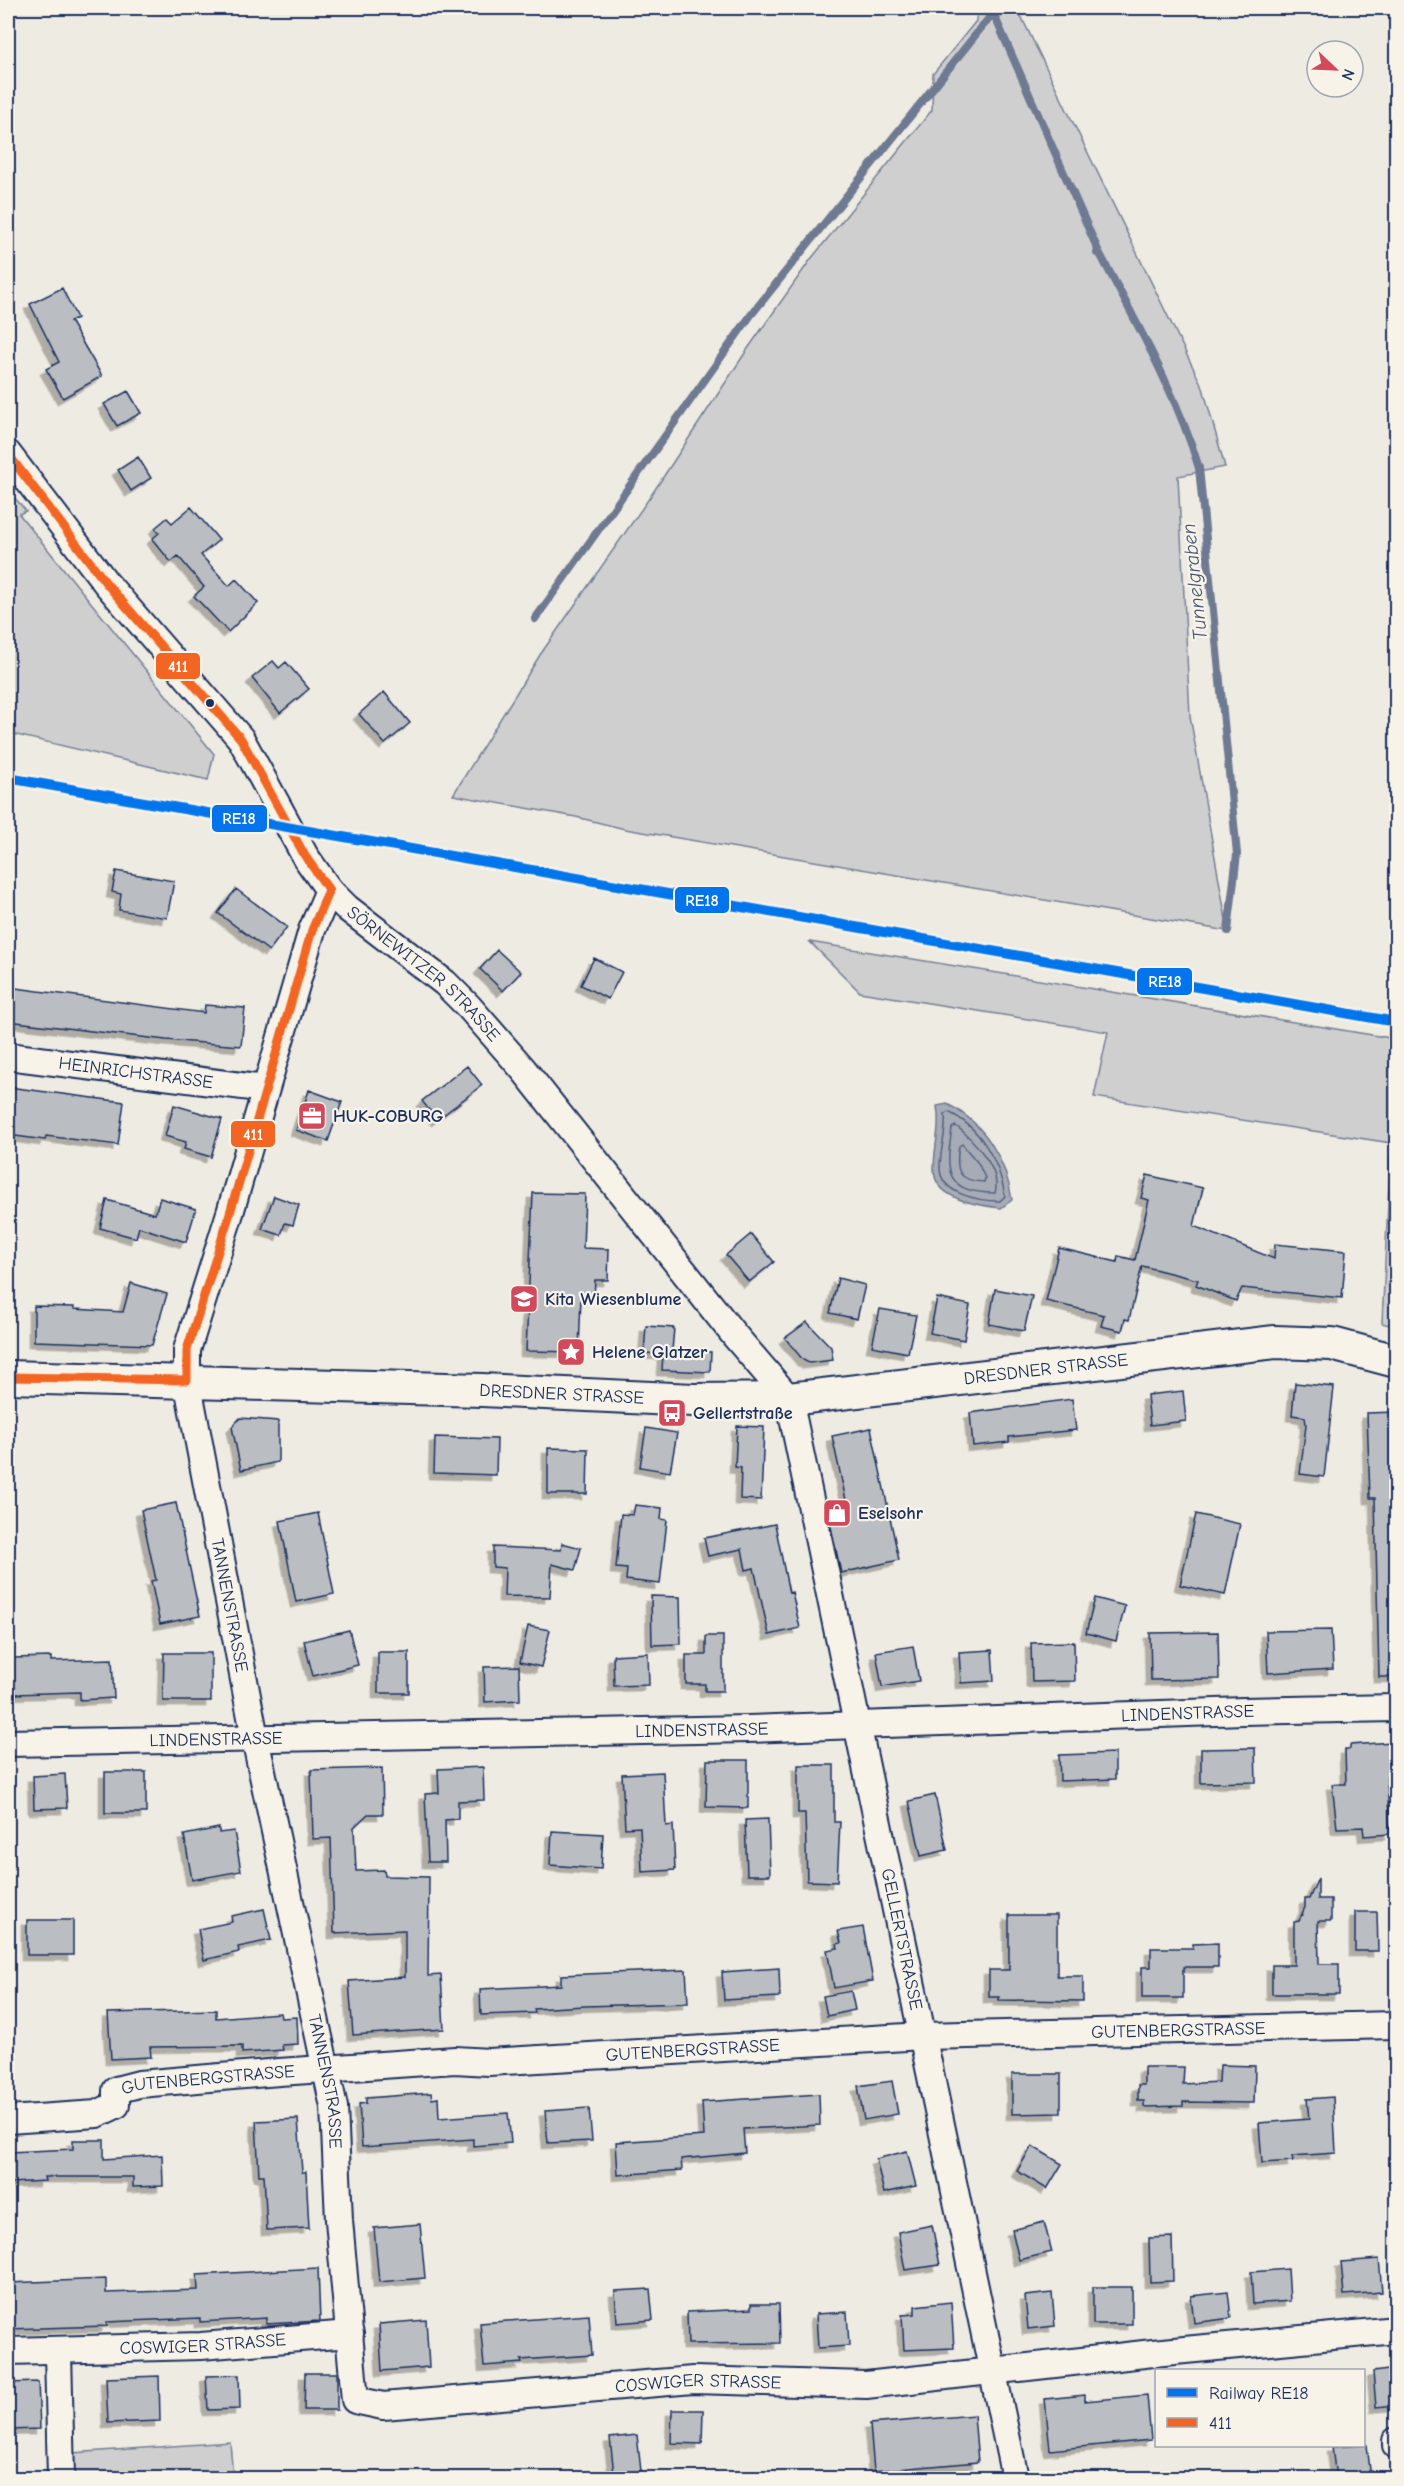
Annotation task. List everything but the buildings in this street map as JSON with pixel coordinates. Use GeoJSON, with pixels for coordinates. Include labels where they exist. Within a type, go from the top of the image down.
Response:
{"type":"FeatureCollection","features":[{"type":"Feature","properties":{"kind":"main road","name":"DRESDNER STRASSE"},"geometry":{"type":"LineString","coordinates":[[8,1377],[187,1380],[694,1400],[789,1399],[1275,1342],[1332,1344],[1396,1361]]}},
{"type":"Feature","properties":{"kind":"street","name":"SÖRNEWITZER STRASSE"},"geometry":{"type":"LineString","coordinates":[[8,454],[106,583],[241,739],[305,856],[330,890],[347,908],[445,983],[470,1007],[523,1069],[735,1336],[789,1399]]}},
{"type":"Feature","properties":{"kind":"street","name":"TANNENSTRASSE"},"geometry":{"type":"LineString","coordinates":[[330,890],[312,930],[230,1214],[187,1350],[187,1380],[255,1738],[334,2107],[339,2220],[350,2334]]}},
{"type":"Feature","properties":{"kind":"street","name":"HEINRICHSTRASSE"},"geometry":{"type":"LineString","coordinates":[[8,1056],[265,1089]]}},
{"type":"Feature","properties":{"kind":"street","name":"GELLERTSTRASSE"},"geometry":{"type":"LineString","coordinates":[[789,1399],[1016,2478]]}},
{"type":"Feature","properties":{"kind":"street","name":"LINDENSTRASSE"},"geometry":{"type":"LineString","coordinates":[[8,1743],[857,1725],[1243,1711],[1396,1708]]}},
{"type":"Feature","properties":{"kind":"street","name":"GUTENBERGSTRASSE"},"geometry":{"type":"LineString","coordinates":[[8,2120],[97,2114],[116,2105],[116,2090],[139,2084],[455,2060],[489,2062],[923,2036],[1396,2025]]}},
{"type":"Feature","properties":{"kind":"street","name":"COSWIGER STRASSE"},"geometry":{"type":"LineString","coordinates":[[8,2351],[58,2352],[201,2346],[350,2334],[354,2400],[383,2406],[693,2380],[866,2385],[1153,2353],[1396,2330]]}},
{"type":"Feature","properties":{"kind":"street"},"geometry":{"type":"LineString","coordinates":[[58,2352],[61,2478]]}},
{"type":"Feature","properties":{"kind":"shaded area"},"geometry":{"type":"Polygon","coordinates":[[[977,8],[1017,8],[1203,388],[1225,467],[1178,476],[1190,716],[1228,931],[625,829],[576,817],[453,795],[540,655],[650,497],[747,350],[811,259],[932,110],[933,74],[976,21],[977,8]]]}},
{"type":"Feature","properties":{"kind":"shaded area"},"geometry":{"type":"Polygon","coordinates":[[[8,490],[26,511],[19,514],[214,754],[208,780],[8,733],[8,490]]]}},
{"type":"Feature","properties":{"kind":"shaded area"},"geometry":{"type":"Polygon","coordinates":[[[810,942],[1396,1039],[1396,1327],[1382,1323],[1391,1143],[1094,1097],[1108,1032],[860,992],[810,942]]]}},
{"type":"Feature","properties":{"kind":"shaded area"},"geometry":{"type":"Polygon","coordinates":[[[230,2442],[233,2478],[74,2478],[72,2453],[230,2442]]]}},
{"type":"Feature","properties":{"kind":"water"},"geometry":{"type":"Polygon","coordinates":[[[947,1104],[972,1121],[983,1132],[999,1157],[1012,1200],[1001,1208],[959,1199],[949,1194],[936,1179],[934,1168],[937,1106],[947,1104]]]}},
{"type":"Feature","properties":{"kind":"waterway"},"geometry":{"type":"LineString","coordinates":[[991,8],[1098,250]]}},
{"type":"Feature","properties":{"kind":"waterway"},"geometry":{"type":"LineString","coordinates":[[535,619],[751,315],[993,13]]}},
{"type":"Feature","properties":{"kind":"waterway","name":"Tunnelgraben"},"geometry":{"type":"LineString","coordinates":[[1097,253],[1098,250],[1167,384],[1190,439],[1199,468],[1237,854],[1228,931]]}},
{"type":"Feature","properties":{"kind":"rail line","name":"RE18"},"geometry":{"type":"LineString","coordinates":[[8,778],[1396,1022]]}},
{"type":"Feature","properties":{"kind":"transit line","name":"411"},"geometry":{"type":"LineString","coordinates":[[8,454],[106,583],[241,739],[305,856],[329,890]]}},
{"type":"Feature","properties":{"kind":"transit line","name":"411"},"geometry":{"type":"LineString","coordinates":[[187,1380],[187,1350],[230,1213],[312,930],[329,890]]}},
{"type":"Feature","properties":{"kind":"transit line","name":"411"},"geometry":{"type":"LineString","coordinates":[[8,1377],[187,1380]]}},
{"type":"Feature","properties":{"kind":"place","name":"HUK-COBURG"},"geometry":{"type":"Point","coordinates":[312,1116]}},
{"type":"Feature","properties":{"kind":"place","name":"Kita Wiesenblume"},"geometry":{"type":"Point","coordinates":[524,1299]}},
{"type":"Feature","properties":{"kind":"place","name":"Helene Glatzer"},"geometry":{"type":"Point","coordinates":[571,1352]}},
{"type":"Feature","properties":{"kind":"place","name":"Gellertstraße"},"geometry":{"type":"Point","coordinates":[672,1413]}},
{"type":"Feature","properties":{"kind":"place","name":"Eselsohr"},"geometry":{"type":"Point","coordinates":[837,1513]}}]}
